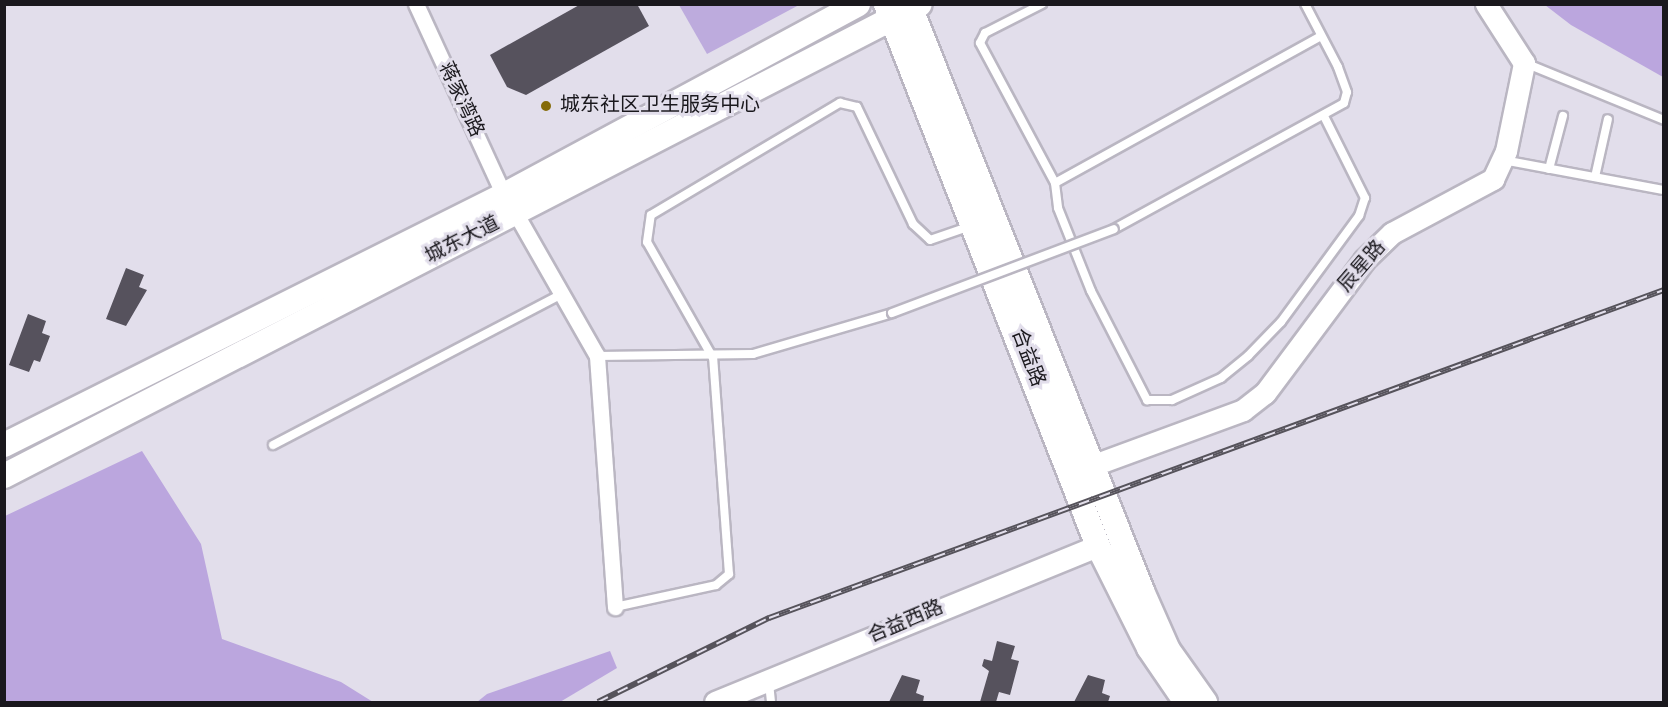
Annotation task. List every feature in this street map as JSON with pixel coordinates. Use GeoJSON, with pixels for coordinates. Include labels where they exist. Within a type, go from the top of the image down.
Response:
{"type":"FeatureCollection","features":[{"type":"Feature","properties":{"kind":"main road","name":"城东大道"},"geometry":{"type":"LineString","coordinates":[[4,476],[510,204],[858,4]]}},
{"type":"Feature","properties":{"kind":"main road","name":"城东大道"},"geometry":{"type":"LineString","coordinates":[[4,445],[510,204],[903,8]]}},
{"type":"Feature","properties":{"kind":"main road","name":"合益路"},"geometry":{"type":"LineString","coordinates":[[903,8],[972,226],[1098,546],[1149,648],[1186,702]]}},
{"type":"Feature","properties":{"kind":"main road","name":"合益路"},"geometry":{"type":"LineString","coordinates":[[903,8],[1168,650],[1205,702]]}},
{"type":"Feature","properties":{"kind":"street","name":"蒋家湾路"},"geometry":{"type":"LineString","coordinates":[[416,4],[510,204],[597,356]]}},
{"type":"Feature","properties":{"kind":"street"},"geometry":{"type":"LineString","coordinates":[[1486,4],[1524,63]]}},
{"type":"Feature","properties":{"kind":"street","name":"辰星路"},"geometry":{"type":"LineString","coordinates":[[1091,466],[1243,410],[1257,399],[1364,260],[1392,233],[1468,197],[1493,179],[1501,160],[1524,63]]}},
{"type":"Feature","properties":{"kind":"street"},"geometry":{"type":"LineString","coordinates":[[597,356],[615,607]]}},
{"type":"Feature","properties":{"kind":"street","name":"合益西路"},"geometry":{"type":"LineString","coordinates":[[715,702],[1098,546]]}},
{"type":"Feature","properties":{"kind":"lane"},"geometry":{"type":"LineString","coordinates":[[1042,4],[985,33],[980,43],[1055,183],[1058,208],[1091,291],[1147,400],[1172,400],[1221,378],[1248,356],[1281,322],[1359,216],[1365,198],[1324,116]]}},
{"type":"Feature","properties":{"kind":"lane"},"geometry":{"type":"LineString","coordinates":[[597,356],[713,358],[753,354],[892,313],[1114,229],[1344,104],[1347,92],[1305,4]]}},
{"type":"Feature","properties":{"kind":"lane"},"geometry":{"type":"LineString","coordinates":[[1055,183],[1321,36]]}},
{"type":"Feature","properties":{"kind":"lane"},"geometry":{"type":"LineString","coordinates":[[1524,63],[1664,120]]}},
{"type":"Feature","properties":{"kind":"lane"},"geometry":{"type":"LineString","coordinates":[[615,607],[716,585],[729,574],[713,358],[647,242],[651,215],[840,103],[857,107],[913,224],[930,240],[972,226]]}},
{"type":"Feature","properties":{"kind":"lane"},"geometry":{"type":"LineString","coordinates":[[1550,169],[1563,116]]}},
{"type":"Feature","properties":{"kind":"lane"},"geometry":{"type":"LineString","coordinates":[[1595,177],[1608,119]]}},
{"type":"Feature","properties":{"kind":"lane"},"geometry":{"type":"LineString","coordinates":[[1501,160],[1664,190]]}},
{"type":"Feature","properties":{"kind":"lane"},"geometry":{"type":"LineString","coordinates":[[273,445],[562,294]]}},
{"type":"Feature","properties":{"kind":"lane"},"geometry":{"type":"LineString","coordinates":[[769,680],[771,702]]}},
{"type":"Feature","properties":{"kind":"shaded area"},"geometry":{"type":"Polygon","coordinates":[[[679,5],[799,5],[707,54],[679,5]]]}},
{"type":"Feature","properties":{"kind":"shaded area"},"geometry":{"type":"Polygon","coordinates":[[[1545,5],[1663,5],[1663,77],[1571,25],[1545,5]]]}},
{"type":"Feature","properties":{"kind":"shaded area"},"geometry":{"type":"Polygon","coordinates":[[[142,451],[201,544],[222,639],[341,682],[373,702],[5,702],[5,516],[142,451]]]}},
{"type":"Feature","properties":{"kind":"shaded area"},"geometry":{"type":"Polygon","coordinates":[[[610,651],[617,668],[560,702],[477,702],[487,694],[610,651]]]}},
{"type":"Feature","properties":{"kind":"building"},"geometry":{"type":"Polygon","coordinates":[[[581,4],[637,4],[649,26],[526,95],[507,87],[490,55],[581,4]]]}},
{"type":"Feature","properties":{"kind":"building"},"geometry":{"type":"Polygon","coordinates":[[[126,268],[144,275],[139,287],[147,290],[126,326],[106,319],[126,268]]]}},
{"type":"Feature","properties":{"kind":"building"},"geometry":{"type":"Polygon","coordinates":[[[28,314],[46,321],[42,333],[50,336],[40,362],[34,360],[29,372],[9,365],[28,314]]]}},
{"type":"Feature","properties":{"kind":"building"},"geometry":{"type":"Polygon","coordinates":[[[997,641],[1015,646],[1011,659],[1019,661],[1010,695],[999,692],[996,702],[980,702],[989,671],[982,666],[984,659],[992,661],[997,641]]]}},
{"type":"Feature","properties":{"kind":"building"},"geometry":{"type":"Polygon","coordinates":[[[902,675],[920,680],[916,693],[924,696],[923,702],[889,702],[902,675]]]}},
{"type":"Feature","properties":{"kind":"building"},"geometry":{"type":"Polygon","coordinates":[[[1088,675],[1105,680],[1102,693],[1110,696],[1108,702],[1074,702],[1088,675]]]}},
{"type":"Feature","properties":{"kind":"railway"},"geometry":{"type":"LineString","coordinates":[[598,702],[769,618],[1664,290]]}},
{"type":"Feature","properties":{"kind":"place","name":"城东社区卫生服务中心"},"geometry":{"type":"Point","coordinates":[546,106]}}]}
